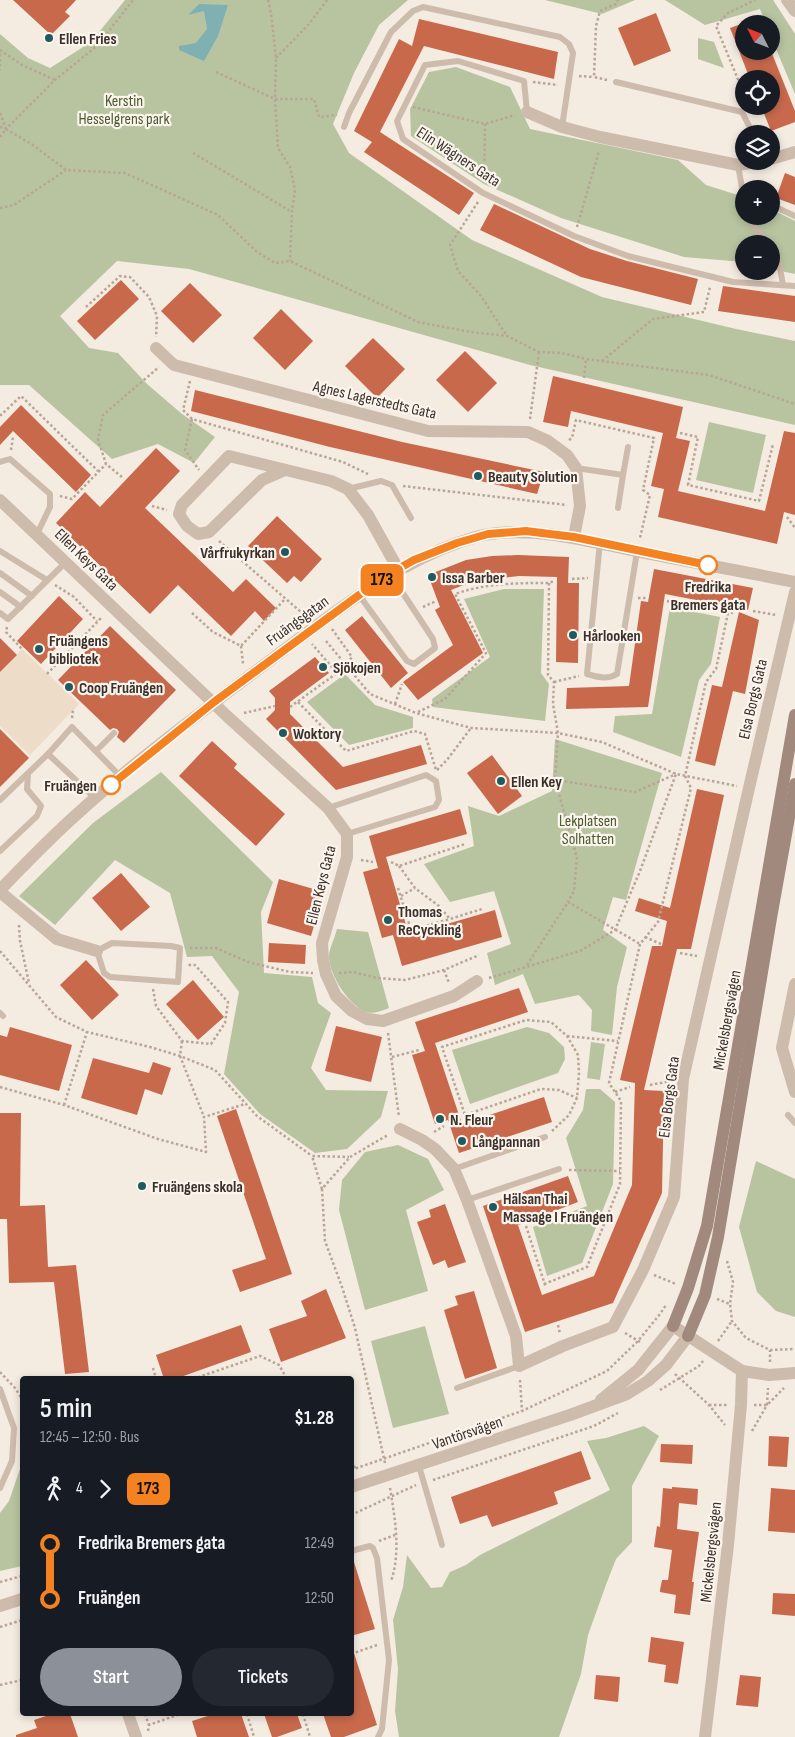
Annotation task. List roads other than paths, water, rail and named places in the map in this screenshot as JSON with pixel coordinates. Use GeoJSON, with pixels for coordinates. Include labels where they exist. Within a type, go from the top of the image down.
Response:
{"type":"FeatureCollection","features":[{"type":"Feature","properties":{"kind":"main road","name":"Mickelsbergsvägen"},"geometry":{"type":"LineString","coordinates":[[673,1326],[688,1288],[707,1226],[795,715]]}},
{"type":"Feature","properties":{"kind":"main road","name":"Mickelsbergsvägen"},"geometry":{"type":"LineString","coordinates":[[688,1336],[705,1295],[718,1238],[795,784]]}},
{"type":"Feature","properties":{"kind":"street"},"geometry":{"type":"LineString","coordinates":[[787,0],[795,11]]}},
{"type":"Feature","properties":{"kind":"street"},"geometry":{"type":"LineString","coordinates":[[527,112],[562,127],[735,164]]}},
{"type":"Feature","properties":{"kind":"street"},"geometry":{"type":"LineString","coordinates":[[780,156],[795,152]]}},
{"type":"Feature","properties":{"kind":"street","name":"Agnes Lagerstedts Gata"},"geometry":{"type":"LineString","coordinates":[[156,348],[174,365],[428,430],[528,432],[560,448],[576,468]]}},
{"type":"Feature","properties":{"kind":"street"},"geometry":{"type":"LineString","coordinates":[[285,470],[262,480],[209,532],[198,534],[187,526],[179,514],[182,505],[230,456],[331,481],[348,489],[368,515],[394,572]]}},
{"type":"Feature","properties":{"kind":"street"},"geometry":{"type":"LineString","coordinates":[[574,537],[580,506],[576,468]]}},
{"type":"Feature","properties":{"kind":"street","name":"Ellen Keys Gata"},"geometry":{"type":"LineString","coordinates":[[0,500],[228,717],[328,808],[347,834],[347,857],[322,943],[326,974],[336,996],[352,1010],[367,1019],[383,1021],[454,996],[477,981]]}},
{"type":"Feature","properties":{"kind":"street","name":"Fruängsgatan"},"geometry":{"type":"LineString","coordinates":[[97,950],[57,939],[0,891],[41,848],[95,798],[214,702],[359,595],[414,560],[457,543],[488,534],[526,531],[574,537],[637,552],[795,582]]}},
{"type":"Feature","properties":{"kind":"street","name":"Elsa Borgs Gata"},"geometry":{"type":"LineString","coordinates":[[519,1366],[563,1346],[613,1327],[643,1270],[674,1197],[683,1079],[795,592]]}},
{"type":"Feature","properties":{"kind":"street"},"geometry":{"type":"LineString","coordinates":[[795,984],[782,1048],[795,1092]]}},
{"type":"Feature","properties":{"kind":"street"},"geometry":{"type":"LineString","coordinates":[[400,1129],[435,1149],[454,1169],[516,1336],[519,1366]]}},
{"type":"Feature","properties":{"kind":"street"},"geometry":{"type":"LineString","coordinates":[[673,1326],[742,1371],[769,1375],[795,1373]]}},
{"type":"Feature","properties":{"kind":"street","name":"Vantörsvägen"},"geometry":{"type":"LineString","coordinates":[[592,1406],[638,1370],[673,1326]]}},
{"type":"Feature","properties":{"kind":"street","name":"Vantörsvägen"},"geometry":{"type":"LineString","coordinates":[[354,1486],[419,1466],[626,1394],[648,1381],[666,1365],[688,1336]]}},
{"type":"Feature","properties":{"kind":"street","name":"Mickelsbergsvägen"},"geometry":{"type":"LineString","coordinates":[[705,1737],[728,1545],[741,1405],[742,1371]]}},
{"type":"Feature","properties":{"kind":"street"},"geometry":{"type":"LineString","coordinates":[[0,1606],[20,1600]]}},
{"type":"Feature","properties":{"kind":"street"},"geometry":{"type":"LineString","coordinates":[[129,1716],[136,1737]]}},
{"type":"Feature","properties":{"kind":"lane"},"geometry":{"type":"LineString","coordinates":[[344,127],[391,32],[413,11],[423,8],[560,37],[569,44],[573,53],[562,127]]}},
{"type":"Feature","properties":{"kind":"lane","name":"Elin Wägners Gata"},"geometry":{"type":"LineString","coordinates":[[527,112],[524,82],[458,61],[425,66],[397,121],[403,139],[483,194],[574,236],[628,256],[733,282],[795,286]]}},
{"type":"Feature","properties":{"kind":"lane"},"geometry":{"type":"LineString","coordinates":[[616,82],[742,112],[748,125]]}},
{"type":"Feature","properties":{"kind":"lane"},"geometry":{"type":"LineString","coordinates":[[780,209],[795,216]]}},
{"type":"Feature","properties":{"kind":"lane"},"geometry":{"type":"LineString","coordinates":[[753,225],[761,235]]}},
{"type":"Feature","properties":{"kind":"lane"},"geometry":{"type":"LineString","coordinates":[[780,268],[783,285]]}},
{"type":"Feature","properties":{"kind":"lane"},"geometry":{"type":"LineString","coordinates":[[618,508],[628,447]]}},
{"type":"Feature","properties":{"kind":"lane"},"geometry":{"type":"LineString","coordinates":[[0,462],[10,459],[50,494],[50,508],[37,534]]}},
{"type":"Feature","properties":{"kind":"lane"},"geometry":{"type":"LineString","coordinates":[[576,468],[623,475]]}},
{"type":"Feature","properties":{"kind":"lane"},"geometry":{"type":"LineString","coordinates":[[348,489],[381,481],[392,485],[411,518]]}},
{"type":"Feature","properties":{"kind":"lane"},"geometry":{"type":"LineString","coordinates":[[600,542],[587,674],[601,678],[611,678],[617,674],[637,552]]}},
{"type":"Feature","properties":{"kind":"lane"},"geometry":{"type":"LineString","coordinates":[[0,551],[48,580]]}},
{"type":"Feature","properties":{"kind":"lane"},"geometry":{"type":"LineString","coordinates":[[0,613],[8,619],[66,562]]}},
{"type":"Feature","properties":{"kind":"lane"},"geometry":{"type":"LineString","coordinates":[[359,595],[407,661],[414,664],[435,648],[433,638],[394,572]]}},
{"type":"Feature","properties":{"kind":"lane"},"geometry":{"type":"LineString","coordinates":[[0,573],[32,596]]}},
{"type":"Feature","properties":{"kind":"lane"},"geometry":{"type":"LineString","coordinates":[[0,592],[21,607]]}},
{"type":"Feature","properties":{"kind":"lane"},"geometry":{"type":"LineString","coordinates":[[0,800],[48,754],[72,727],[121,777]]}},
{"type":"Feature","properties":{"kind":"lane"},"geometry":{"type":"LineString","coordinates":[[96,751],[114,733]]}},
{"type":"Feature","properties":{"kind":"lane"},"geometry":{"type":"LineString","coordinates":[[48,754],[95,798]]}},
{"type":"Feature","properties":{"kind":"lane"},"geometry":{"type":"LineString","coordinates":[[0,851],[37,816],[41,806],[27,789],[28,774]]}},
{"type":"Feature","properties":{"kind":"lane"},"geometry":{"type":"LineString","coordinates":[[328,808],[426,775],[436,781],[439,800],[435,807],[347,834]]}},
{"type":"Feature","properties":{"kind":"lane"},"geometry":{"type":"LineString","coordinates":[[112,943],[180,948],[178,982],[110,977],[104,973],[97,950],[112,943]]}},
{"type":"Feature","properties":{"kind":"lane"},"geometry":{"type":"LineString","coordinates":[[788,1115],[795,1123]]}},
{"type":"Feature","properties":{"kind":"lane"},"geometry":{"type":"LineString","coordinates":[[454,1169],[545,1137]]}},
{"type":"Feature","properties":{"kind":"lane"},"geometry":{"type":"LineString","coordinates":[[467,1200],[559,1169]]}},
{"type":"Feature","properties":{"kind":"lane"},"geometry":{"type":"LineString","coordinates":[[457,1388],[519,1366]]}},
{"type":"Feature","properties":{"kind":"lane"},"geometry":{"type":"LineString","coordinates":[[0,1389],[14,1428],[12,1461],[0,1488]]}},
{"type":"Feature","properties":{"kind":"lane"},"geometry":{"type":"LineString","coordinates":[[419,1466],[442,1545]]}},
{"type":"Feature","properties":{"kind":"lane"},"geometry":{"type":"LineString","coordinates":[[354,1549],[370,1546],[373,1548],[377,1558],[382,1594],[389,1660],[382,1729],[378,1737]]}},
{"type":"Feature","properties":{"kind":"water"},"geometry":{"type":"Polygon","coordinates":[[[199,4],[228,5],[218,36],[204,61],[179,50],[179,46],[196,43],[207,29],[204,11],[188,15],[199,4]]]}},
{"type":"Feature","properties":{"kind":"place","name":"Ellen Fries"},"geometry":{"type":"Point","coordinates":[49,38]}},
{"type":"Feature","properties":{"kind":"place","name":"Beauty Solution"},"geometry":{"type":"Point","coordinates":[478,476]}},
{"type":"Feature","properties":{"kind":"place","name":"Vårfrukyrkan"},"geometry":{"type":"Point","coordinates":[285,552]}},
{"type":"Feature","properties":{"kind":"place","name":"Fredrika Bremers gata"},"geometry":{"type":"Point","coordinates":[708,565]}},
{"type":"Feature","properties":{"kind":"place","name":"Issa Barber"},"geometry":{"type":"Point","coordinates":[432,577]}},
{"type":"Feature","properties":{"kind":"place","name":"Hårlooken"},"geometry":{"type":"Point","coordinates":[573,635]}},
{"type":"Feature","properties":{"kind":"place","name":"Fruängens bibliotek"},"geometry":{"type":"Point","coordinates":[39,649]}},
{"type":"Feature","properties":{"kind":"place","name":"Sjökojen"},"geometry":{"type":"Point","coordinates":[323,667]}},
{"type":"Feature","properties":{"kind":"place","name":"Coop Fruängen"},"geometry":{"type":"Point","coordinates":[69,687]}},
{"type":"Feature","properties":{"kind":"place","name":"Woktory"},"geometry":{"type":"Point","coordinates":[283,733]}},
{"type":"Feature","properties":{"kind":"place","name":"Ellen Key"},"geometry":{"type":"Point","coordinates":[501,781]}},
{"type":"Feature","properties":{"kind":"place","name":"Fruängen"},"geometry":{"type":"Point","coordinates":[111,785]}},
{"type":"Feature","properties":{"kind":"place","name":"Thomas ReCyckling"},"geometry":{"type":"Point","coordinates":[388,920]}},
{"type":"Feature","properties":{"kind":"place","name":"N. Fleur"},"geometry":{"type":"Point","coordinates":[440,1119]}},
{"type":"Feature","properties":{"kind":"place","name":"Långpannan"},"geometry":{"type":"Point","coordinates":[462,1141]}},
{"type":"Feature","properties":{"kind":"place","name":"Fruängens skola"},"geometry":{"type":"Point","coordinates":[142,1186]}},
{"type":"Feature","properties":{"kind":"place","name":"Hälsan Thai Massage I Fruängen"},"geometry":{"type":"Point","coordinates":[493,1207]}},
{"type":"Feature","properties":{"kind":"park label","name":"Kerstin Hesselgrens park"},"geometry":{"type":"Point","coordinates":[124,109]}},
{"type":"Feature","properties":{"kind":"park label","name":"Lekplatsen Solhatten"},"geometry":{"type":"Point","coordinates":[588,829]}}]}
